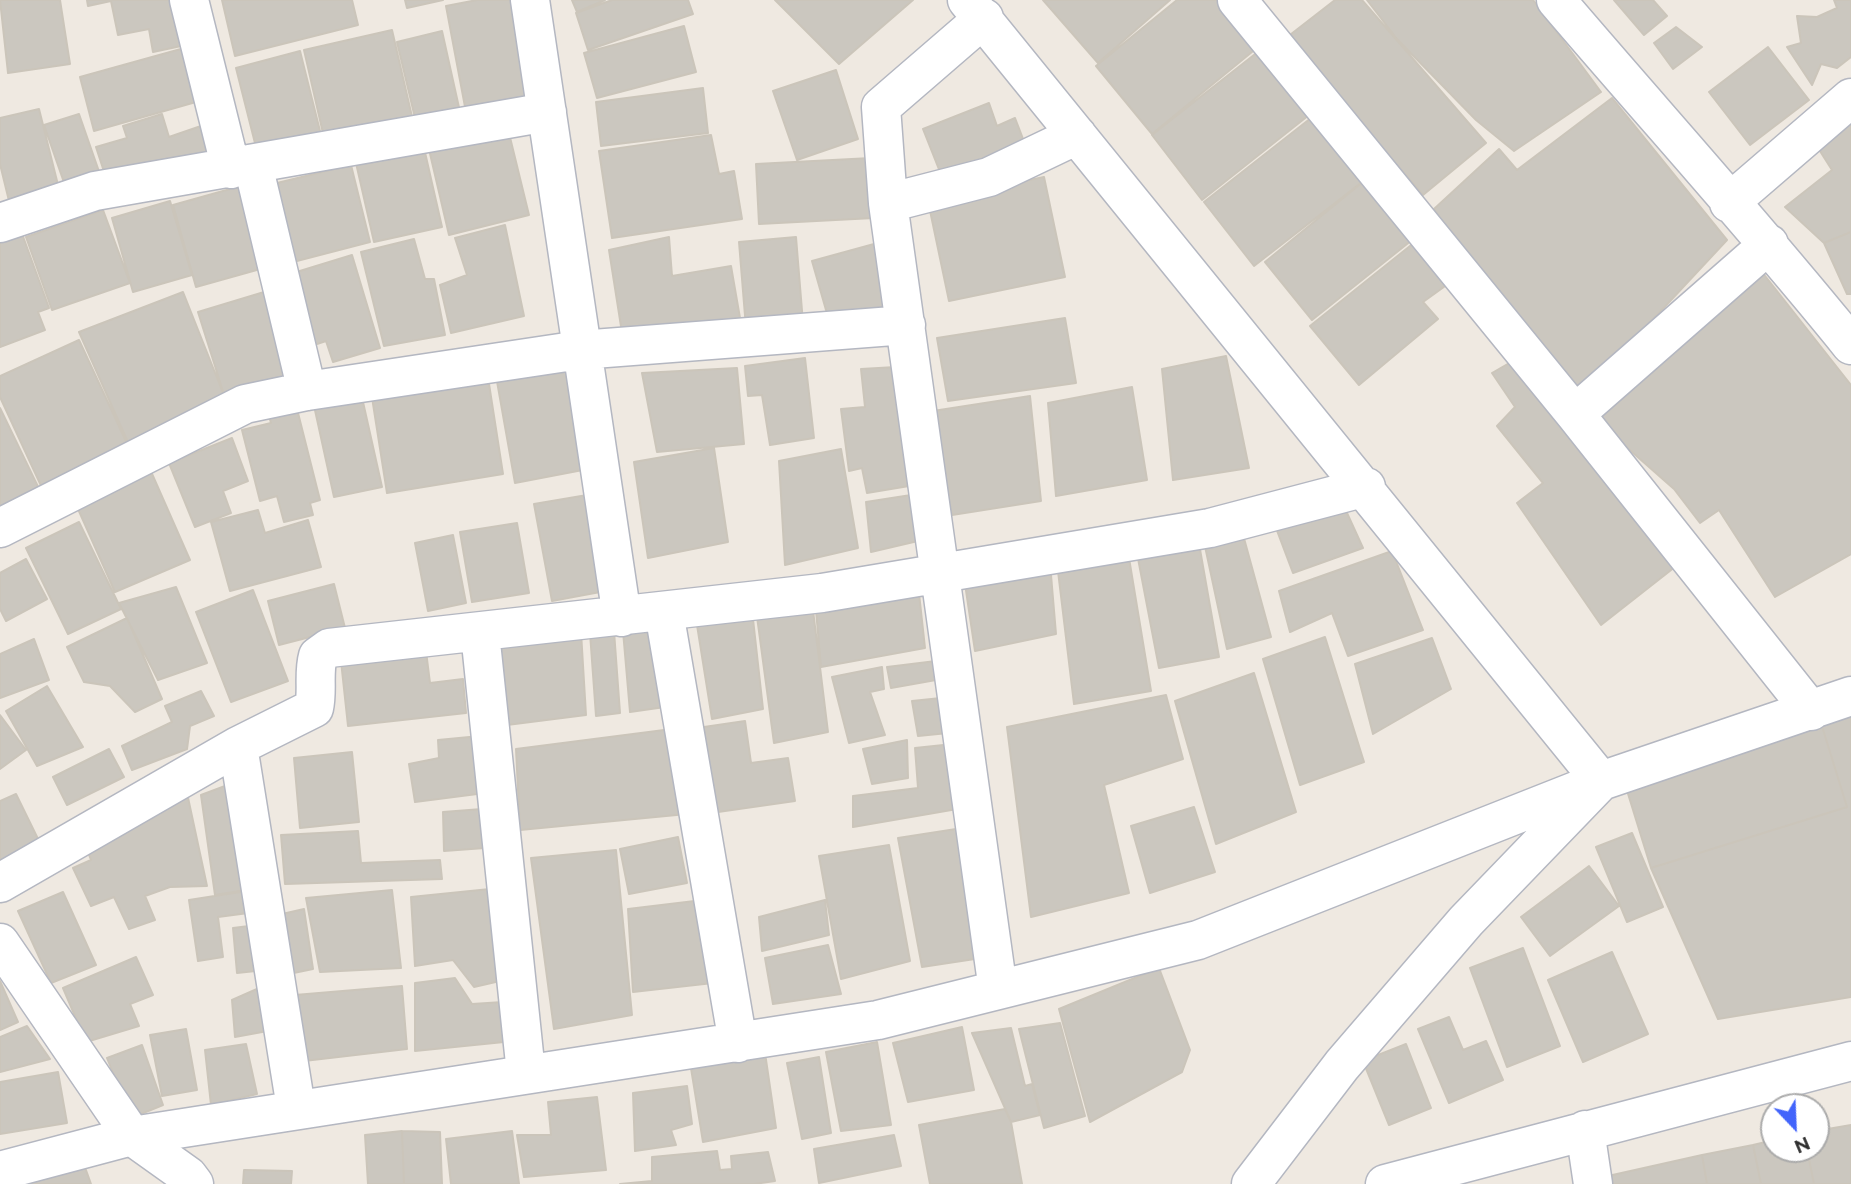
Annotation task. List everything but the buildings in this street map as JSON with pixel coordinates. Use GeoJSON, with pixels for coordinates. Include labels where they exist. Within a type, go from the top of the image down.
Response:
{"type":"FeatureCollection","features":[{"type":"Feature","properties":{"kind":"street"},"geometry":{"type":"LineString","coordinates":[[189,0],[242,167],[307,391]]}},
{"type":"Feature","properties":{"kind":"street"},"geometry":{"type":"LineString","coordinates":[[530,0],[580,350],[622,617]]}},
{"type":"Feature","properties":{"kind":"street"},"geometry":{"type":"LineString","coordinates":[[1237,0],[1575,414],[1811,711]]}},
{"type":"Feature","properties":{"kind":"street"},"geometry":{"type":"LineString","coordinates":[[1556,0],[1729,203],[1769,244],[1851,345]]}},
{"type":"Feature","properties":{"kind":"street"},"geometry":{"type":"LineString","coordinates":[[998,990],[942,573],[888,203],[881,107],[976,9],[1366,487],[1601,781]]}},
{"type":"Feature","properties":{"kind":"street"},"geometry":{"type":"LineString","coordinates":[[1729,203],[1851,98]]}},
{"type":"Feature","properties":{"kind":"street"},"geometry":{"type":"LineString","coordinates":[[0,223],[95,191],[547,111]]}},
{"type":"Feature","properties":{"kind":"street"},"geometry":{"type":"LineString","coordinates":[[888,203],[989,177],[1077,135]]}},
{"type":"Feature","properties":{"kind":"street"},"geometry":{"type":"LineString","coordinates":[[1575,414],[1769,244]]}},
{"type":"Feature","properties":{"kind":"street"},"geometry":{"type":"LineString","coordinates":[[0,528],[245,404],[307,391],[580,350],[906,325]]}},
{"type":"Feature","properties":{"kind":"street"},"geometry":{"type":"LineString","coordinates":[[0,883],[238,746],[314,708],[317,693],[314,672],[318,656],[329,648],[822,593],[1210,528],[1366,487]]}},
{"type":"Feature","properties":{"kind":"street"},"geometry":{"type":"LineString","coordinates":[[664,612],[738,1043]]}},
{"type":"Feature","properties":{"kind":"street"},"geometry":{"type":"LineString","coordinates":[[480,633],[526,1073]]}},
{"type":"Feature","properties":{"kind":"street"},"geometry":{"type":"LineString","coordinates":[[0,1171],[132,1136],[296,1108],[878,1020],[1198,940],[1601,781],[1851,696]]}},
{"type":"Feature","properties":{"kind":"street"},"geometry":{"type":"LineString","coordinates":[[238,746],[296,1108]]}},
{"type":"Feature","properties":{"kind":"street"},"geometry":{"type":"LineString","coordinates":[[1251,1184],[1342,1065],[1466,921],[1601,781]]}},
{"type":"Feature","properties":{"kind":"street"},"geometry":{"type":"LineString","coordinates":[[0,943],[132,1136],[188,1176],[194,1184]]}},
{"type":"Feature","properties":{"kind":"street"},"geometry":{"type":"LineString","coordinates":[[1385,1184],[1851,1062]]}},
{"type":"Feature","properties":{"kind":"street"},"geometry":{"type":"LineString","coordinates":[[1585,1130],[1593,1184]]}}]}
